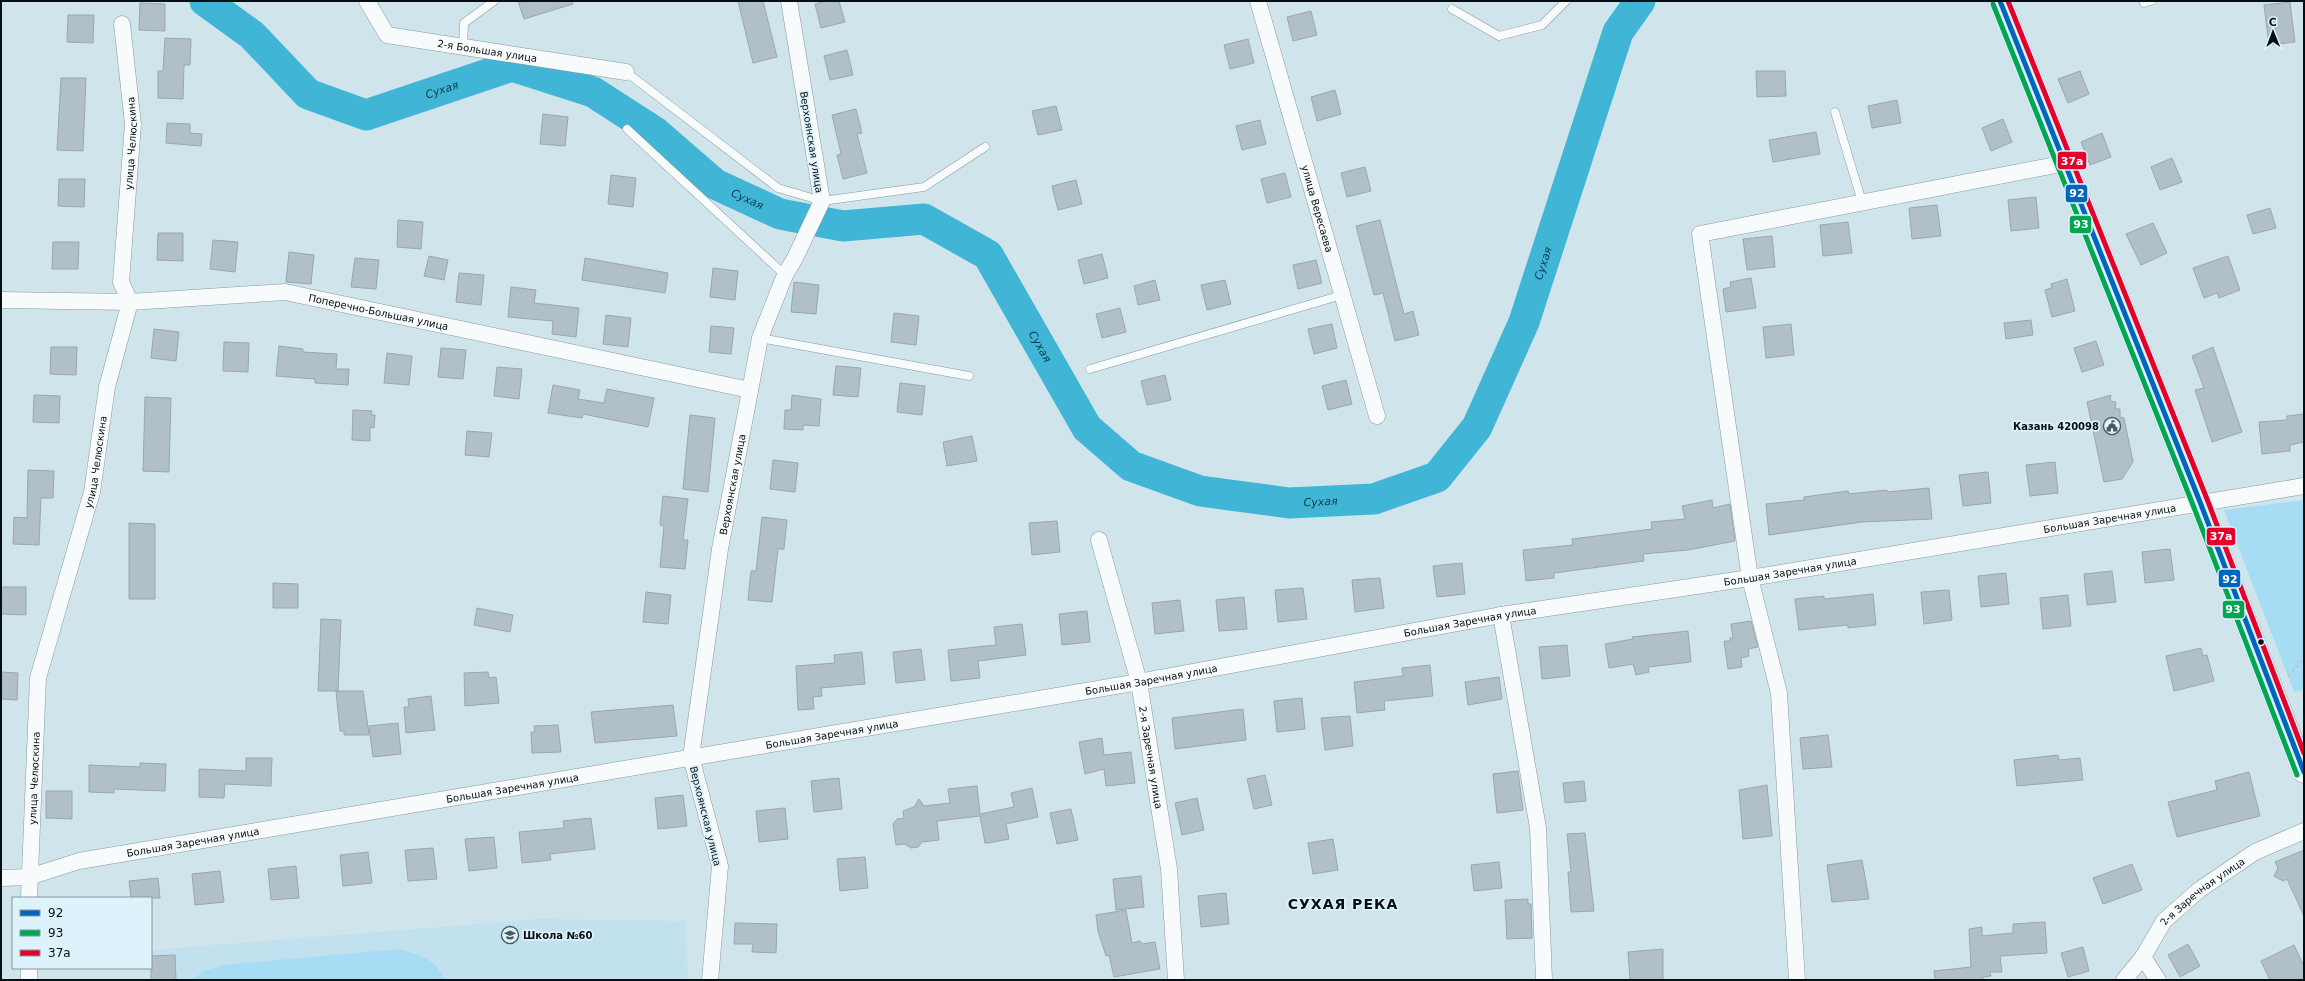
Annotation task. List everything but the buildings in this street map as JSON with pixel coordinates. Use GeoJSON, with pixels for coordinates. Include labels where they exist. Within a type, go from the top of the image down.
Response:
{"type":"FeatureCollection","features":[{"type":"Feature","properties":{"kind":"main road"},"geometry":{"type":"LineString","coordinates":[[2000,1],[2066,163],[2200,502],[2304,772]]}},
{"type":"Feature","properties":{"kind":"street","name":"2-я Большая улица"},"geometry":{"type":"LineString","coordinates":[[367,1],[387,35],[626,72]]}},
{"type":"Feature","properties":{"kind":"street","name":"Верхоянская улица"},"geometry":{"type":"LineString","coordinates":[[710,980],[720,866],[692,757],[720,549],[760,338],[785,275],[795,258],[822,201],[788,1]]}},
{"type":"Feature","properties":{"kind":"street","name":"улица Вересаева"},"geometry":{"type":"LineString","coordinates":[[1258,1],[1377,416]]}},
{"type":"Feature","properties":{"kind":"street","name":"улица Челюскина"},"geometry":{"type":"LineString","coordinates":[[29,897],[38,678],[92,492],[107,387],[130,302],[121,282],[133,124],[122,24]]}},
{"type":"Feature","properties":{"kind":"street"},"geometry":{"type":"LineString","coordinates":[[1797,980],[1779,693],[1750,578],[1700,234],[2066,163]]}},
{"type":"Feature","properties":{"kind":"street","name":"Поперечно-Большая улица"},"geometry":{"type":"LineString","coordinates":[[1,300],[130,302],[285,292],[750,390]]}},
{"type":"Feature","properties":{"kind":"street","name":"Большая Заречная улица"},"geometry":{"type":"LineString","coordinates":[[1,878],[29,877],[79,861],[1139,682],[1501,615],[1750,578],[2200,502],[2304,486]]}},
{"type":"Feature","properties":{"kind":"street","name":"2-я Заречная улица"},"geometry":{"type":"LineString","coordinates":[[1099,540],[1139,682],[1169,869],[1176,980]]}},
{"type":"Feature","properties":{"kind":"street"},"geometry":{"type":"LineString","coordinates":[[1501,615],[1538,828],[1544,980]]}},
{"type":"Feature","properties":{"kind":"street","name":"2-я Заречная улица"},"geometry":{"type":"LineString","coordinates":[[2124,980],[2143,957],[2164,921],[2199,890],[2255,852],[2304,831]]}},
{"type":"Feature","properties":{"kind":"street"},"geometry":{"type":"LineString","coordinates":[[2143,957],[2158,980]]}},
{"type":"Feature","properties":{"kind":"street"},"geometry":{"type":"LineString","coordinates":[[29,969],[29,980]]}},
{"type":"Feature","properties":{"kind":"lane"},"geometry":{"type":"LineString","coordinates":[[463,47],[464,23],[494,1]]}},
{"type":"Feature","properties":{"kind":"lane"},"geometry":{"type":"LineString","coordinates":[[1452,9],[1499,36],[1542,25],[1566,1]]}},
{"type":"Feature","properties":{"kind":"lane"},"geometry":{"type":"LineString","coordinates":[[626,72],[778,188],[822,201],[924,187],[985,147]]}},
{"type":"Feature","properties":{"kind":"lane"},"geometry":{"type":"LineString","coordinates":[[1835,112],[1862,202]]}},
{"type":"Feature","properties":{"kind":"lane"},"geometry":{"type":"LineString","coordinates":[[627,129],[785,275]]}},
{"type":"Feature","properties":{"kind":"lane"},"geometry":{"type":"LineString","coordinates":[[1090,369],[1342,295]]}},
{"type":"Feature","properties":{"kind":"lane"},"geometry":{"type":"LineString","coordinates":[[760,338],[970,376]]}},
{"type":"Feature","properties":{"kind":"path"},"geometry":{"type":"LineString","coordinates":[[2284,680],[2304,659]]}},
{"type":"Feature","properties":{"kind":"shaded area"},"geometry":{"type":"Polygon","coordinates":[[[2304,500],[2304,690],[2294,692],[2224,510],[2304,500]]]}},
{"type":"Feature","properties":{"kind":"shaded area","name":"Школа №60"},"geometry":{"type":"Polygon","coordinates":[[[540,919],[685,921],[688,980],[153,980],[152,950],[540,919]]]}},
{"type":"Feature","properties":{"kind":"shaded area"},"geometry":{"type":"Polygon","coordinates":[[[400,949],[420,956],[432,963],[437,967],[444,980],[191,980],[204,971],[223,965],[400,949]]]}},
{"type":"Feature","properties":{"kind":"waterway","name":"Сухая"},"geometry":{"type":"LineString","coordinates":[[205,1],[252,35],[308,94],[366,115],[512,66],[593,92],[655,132],[715,184],[780,214],[843,226],[924,219],[988,255],[1087,428],[1131,466],[1200,491],[1289,503],[1374,499],[1437,477],[1477,427],[1524,322],[1618,32],[1640,1]]}},
{"type":"Feature","properties":{"kind":"transit line","name":"92"},"geometry":{"type":"LineString","coordinates":[[2000,1],[2200,502],[2304,772]]}},
{"type":"Feature","properties":{"kind":"transit line","name":"37а"},"geometry":{"type":"LineString","coordinates":[[2008,1],[2207,499],[2304,753]]}},
{"type":"Feature","properties":{"kind":"transit line","name":"93"},"geometry":{"type":"LineString","coordinates":[[1993,4],[2193,505],[2297,775]]}},
{"type":"Feature","properties":{"kind":"place","name":"Казань 420098"},"geometry":{"type":"Point","coordinates":[2112,426]}},
{"type":"Feature","properties":{"kind":"place","name":"Школа №60"},"geometry":{"type":"Point","coordinates":[510,935]}},
{"type":"Feature","properties":{"kind":"district","name":"СУХАЯ РЕКА"},"geometry":{"type":"Point","coordinates":[1343,904]}}]}
